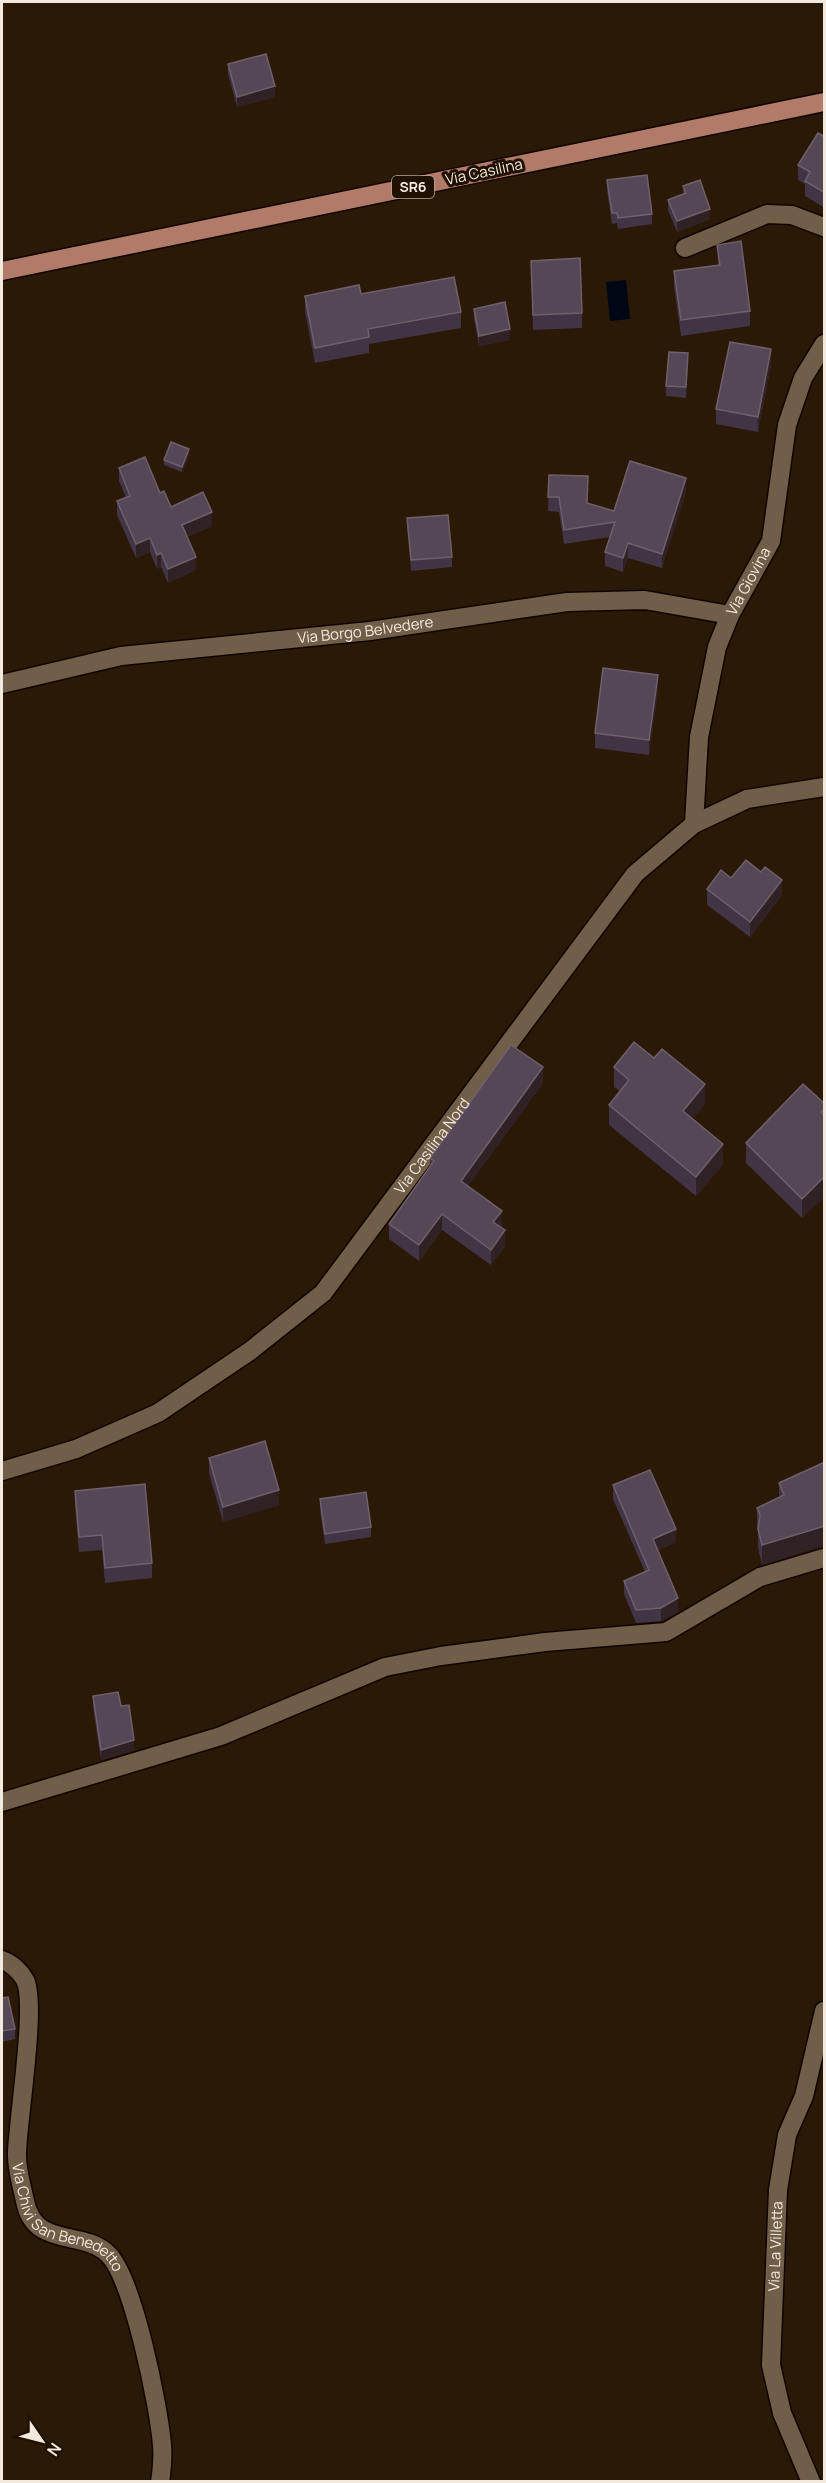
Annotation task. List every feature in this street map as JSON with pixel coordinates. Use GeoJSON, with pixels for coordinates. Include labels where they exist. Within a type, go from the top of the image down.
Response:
{"type":"FeatureCollection","features":[{"type":"Feature","properties":{"kind":"main road","name":"Via Casilina"},"geometry":{"type":"LineString","coordinates":[[2,271],[825,102]]}},
{"type":"Feature","properties":{"kind":"street"},"geometry":{"type":"LineString","coordinates":[[685,248],[767,214],[784,214],[825,227]]}},
{"type":"Feature","properties":{"kind":"street","name":"Via Giovina"},"geometry":{"type":"LineString","coordinates":[[693,824],[696,763],[702,719],[717,647],[730,615],[771,541],[787,425],[803,378],[825,344]]}},
{"type":"Feature","properties":{"kind":"street","name":"Via Borgo Belvedere"},"geometry":{"type":"LineString","coordinates":[[2,684],[121,656],[370,632],[551,604],[645,600],[730,615]]}},
{"type":"Feature","properties":{"kind":"street","name":"Via Casilina Nord"},"geometry":{"type":"LineString","coordinates":[[2,1472],[76,1449],[158,1413],[250,1351],[323,1293],[635,874],[693,824],[747,799],[825,787]]}},
{"type":"Feature","properties":{"kind":"street"},"geometry":{"type":"LineString","coordinates":[[2,1802],[221,1736],[385,1667],[441,1656],[545,1642],[666,1632],[759,1577],[825,1558]]}},
{"type":"Feature","properties":{"kind":"street","name":"Via Chivi San Benedetto"},"geometry":{"type":"LineString","coordinates":[[2,1960],[17,1969],[26,1981],[30,2011],[16,2155],[26,2207],[32,2220],[42,2229],[56,2236],[94,2245],[106,2251],[116,2262],[124,2279],[147,2366],[162,2444],[160,2481]]}},
{"type":"Feature","properties":{"kind":"street","name":"Via La Villetta"},"geometry":{"type":"LineString","coordinates":[[811,2481],[782,2413],[771,2365],[778,2190],[787,2135],[804,2096],[825,2011]]}},
{"type":"Feature","properties":{"kind":"shaded area"},"geometry":{"type":"Polygon","coordinates":[[[626,280],[630,319],[610,321],[606,282],[626,280]]]}},
{"type":"Feature","properties":{"kind":"building"},"geometry":{"type":"Polygon","coordinates":[[[266,54],[275,86],[237,97],[228,64],[266,54]]]}},
{"type":"Feature","properties":{"kind":"building"},"geometry":{"type":"Polygon","coordinates":[[[818,133],[825,137],[825,193],[805,181],[810,172],[798,165],[818,133]]]}},
{"type":"Feature","properties":{"kind":"building"},"geometry":{"type":"Polygon","coordinates":[[[647,175],[652,214],[618,218],[617,213],[612,213],[607,180],[647,175]]]}},
{"type":"Feature","properties":{"kind":"building"},"geometry":{"type":"Polygon","coordinates":[[[700,180],[710,209],[677,221],[668,200],[686,193],[683,186],[700,180]]]}},
{"type":"Feature","properties":{"kind":"building"},"geometry":{"type":"Polygon","coordinates":[[[741,241],[750,311],[681,320],[674,271],[720,265],[717,245],[741,241]]]}},
{"type":"Feature","properties":{"kind":"building"},"geometry":{"type":"Polygon","coordinates":[[[580,258],[582,313],[533,315],[531,261],[580,258]]]}},
{"type":"Feature","properties":{"kind":"building"},"geometry":{"type":"Polygon","coordinates":[[[454,277],[461,312],[368,329],[369,337],[315,348],[305,296],[359,285],[361,294],[454,277]]]}},
{"type":"Feature","properties":{"kind":"building"},"geometry":{"type":"Polygon","coordinates":[[[505,302],[510,329],[479,336],[474,309],[505,302]]]}},
{"type":"Feature","properties":{"kind":"building"},"geometry":{"type":"Polygon","coordinates":[[[730,342],[771,349],[758,417],[716,409],[730,342]]]}},
{"type":"Feature","properties":{"kind":"building"},"geometry":{"type":"Polygon","coordinates":[[[669,352],[688,353],[686,387],[666,386],[669,352]]]}},
{"type":"Feature","properties":{"kind":"building"},"geometry":{"type":"Polygon","coordinates":[[[171,442],[189,449],[182,467],[164,460],[171,442]]]}},
{"type":"Feature","properties":{"kind":"building"},"geometry":{"type":"Polygon","coordinates":[[[145,457],[160,493],[164,491],[171,507],[203,492],[212,512],[182,525],[196,557],[168,569],[161,553],[157,555],[150,538],[136,544],[117,501],[130,496],[119,468],[145,457]]]}},
{"type":"Feature","properties":{"kind":"building"},"geometry":{"type":"Polygon","coordinates":[[[630,461],[686,478],[662,554],[628,543],[623,558],[605,552],[615,522],[564,530],[559,497],[548,497],[549,475],[588,476],[587,503],[614,511],[630,461]]]}},
{"type":"Feature","properties":{"kind":"building"},"geometry":{"type":"Polygon","coordinates":[[[448,515],[452,557],[411,560],[407,518],[448,515]]]}},
{"type":"Feature","properties":{"kind":"building"},"geometry":{"type":"Polygon","coordinates":[[[603,668],[658,675],[649,740],[595,733],[603,668]]]}},
{"type":"Feature","properties":{"kind":"building"},"geometry":{"type":"Polygon","coordinates":[[[746,860],[761,872],[765,867],[782,880],[750,922],[707,889],[721,870],[731,878],[746,860]]]}},
{"type":"Feature","properties":{"kind":"building"},"geometry":{"type":"Polygon","coordinates":[[[634,1042],[654,1058],[662,1049],[705,1084],[683,1111],[723,1144],[696,1177],[609,1105],[629,1080],[614,1067],[634,1042]]]}},
{"type":"Feature","properties":{"kind":"building"},"geometry":{"type":"Polygon","coordinates":[[[511,1045],[543,1067],[461,1181],[502,1211],[493,1222],[505,1230],[491,1250],[442,1214],[419,1245],[389,1224],[434,1161],[430,1158],[511,1045]]]}},
{"type":"Feature","properties":{"kind":"building"},"geometry":{"type":"Polygon","coordinates":[[[803,1084],[825,1104],[825,1109],[821,1112],[825,1116],[825,1176],[802,1199],[746,1143],[803,1084]]]}},
{"type":"Feature","properties":{"kind":"building"},"geometry":{"type":"Polygon","coordinates":[[[265,1441],[279,1490],[223,1507],[209,1458],[265,1441]]]}},
{"type":"Feature","properties":{"kind":"building"},"geometry":{"type":"Polygon","coordinates":[[[825,1462],[825,1526],[762,1545],[758,1529],[760,1515],[757,1508],[784,1495],[779,1483],[825,1462]]]}},
{"type":"Feature","properties":{"kind":"building"},"geometry":{"type":"Polygon","coordinates":[[[650,1470],[676,1529],[653,1539],[678,1598],[661,1608],[636,1610],[624,1581],[649,1570],[613,1485],[650,1470]]]}},
{"type":"Feature","properties":{"kind":"building"},"geometry":{"type":"Polygon","coordinates":[[[145,1484],[152,1563],[105,1568],[102,1535],[79,1537],[75,1491],[145,1484]]]}},
{"type":"Feature","properties":{"kind":"building"},"geometry":{"type":"Polygon","coordinates":[[[366,1492],[371,1527],[325,1534],[320,1499],[366,1492]]]}},
{"type":"Feature","properties":{"kind":"building"},"geometry":{"type":"Polygon","coordinates":[[[118,1692],[121,1706],[129,1705],[134,1740],[101,1750],[93,1696],[118,1692]]]}},
{"type":"Feature","properties":{"kind":"building"},"geometry":{"type":"Polygon","coordinates":[[[8,1997],[15,2029],[2,2031],[2,1998],[8,1997]]]}}]}
